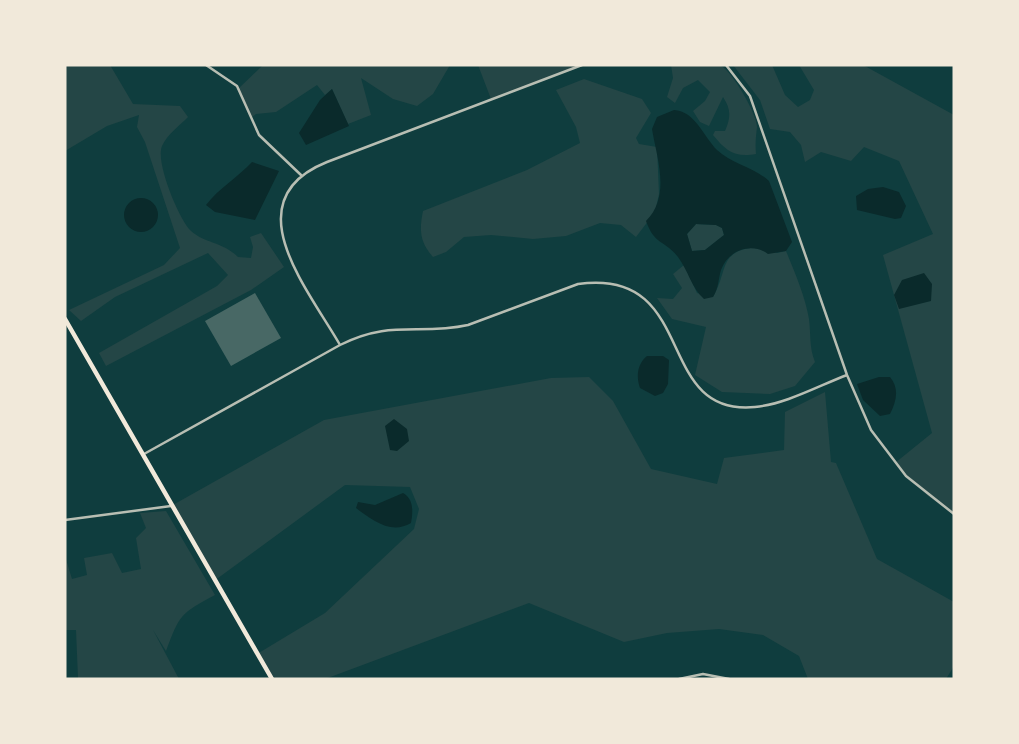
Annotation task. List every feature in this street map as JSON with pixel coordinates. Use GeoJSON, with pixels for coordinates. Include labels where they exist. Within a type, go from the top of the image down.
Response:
{"type":"FeatureCollection","features":[{"type":"Feature","properties":{"kind":"main road"},"geometry":{"type":"LineString","coordinates":[[65,320],[272,679]]}},
{"type":"Feature","properties":{"kind":"street"},"geometry":{"type":"LineString","coordinates":[[206,65],[237,86],[259,135],[300,175]]}},
{"type":"Feature","properties":{"kind":"street"},"geometry":{"type":"LineString","coordinates":[[340,345],[283,244],[279,211],[300,175],[327,162],[582,65]]}},
{"type":"Feature","properties":{"kind":"street"},"geometry":{"type":"LineString","coordinates":[[726,65],[750,96],[847,375],[871,430],[883,450],[906,476],[954,514]]}},
{"type":"Feature","properties":{"kind":"street"},"geometry":{"type":"LineString","coordinates":[[144,454],[340,345],[374,330],[449,329],[468,325],[578,284],[595,282],[616,284],[650,301],[662,316],[685,371],[696,385],[730,406],[753,408],[772,404],[847,375]]}},
{"type":"Feature","properties":{"kind":"street"},"geometry":{"type":"LineString","coordinates":[[65,520],[171,506]]}},
{"type":"Feature","properties":{"kind":"street"},"geometry":{"type":"LineString","coordinates":[[679,679],[703,674],[729,679]]}},
{"type":"Feature","properties":{"kind":"shaded area"},"geometry":{"type":"Polygon","coordinates":[[[710,63],[726,70],[743,93],[756,121],[756,154],[742,155],[732,152],[713,135],[715,131],[725,131],[728,121],[729,109],[723,97],[709,126],[700,122],[693,111],[705,101],[710,92],[698,80],[683,88],[675,103],[667,97],[673,78],[671,65],[710,63]]]}},
{"type":"Feature","properties":{"kind":"shaded area"},"geometry":{"type":"Polygon","coordinates":[[[65,65],[110,65],[133,104],[180,106],[188,117],[167,138],[161,154],[169,190],[186,225],[196,235],[226,248],[238,257],[251,258],[253,247],[250,237],[261,233],[284,267],[251,290],[106,366],[99,353],[217,286],[228,275],[208,253],[115,297],[81,321],[69,310],[164,265],[180,248],[145,142],[137,127],[139,115],[107,126],[65,151],[65,65]]]}},
{"type":"Feature","properties":{"kind":"shaded area"},"geometry":{"type":"Polygon","coordinates":[[[263,65],[450,65],[433,94],[417,106],[393,99],[361,78],[371,115],[348,124],[332,89],[325,95],[317,85],[276,112],[256,114],[251,118],[238,89],[263,65]]]}},
{"type":"Feature","properties":{"kind":"shaded area"},"geometry":{"type":"Polygon","coordinates":[[[478,65],[582,65],[491,99],[478,65]]]}},
{"type":"Feature","properties":{"kind":"shaded area"},"geometry":{"type":"Polygon","coordinates":[[[733,65],[772,65],[785,95],[798,107],[810,100],[814,90],[799,65],[863,65],[954,115],[954,514],[928,496],[895,463],[932,433],[883,255],[933,234],[899,161],[864,147],[851,161],[821,152],[805,162],[801,145],[790,132],[770,129],[760,100],[733,65]]]}},
{"type":"Feature","properties":{"kind":"shaded area"},"geometry":{"type":"Polygon","coordinates":[[[584,79],[642,99],[651,113],[636,138],[639,144],[657,147],[659,194],[655,212],[636,237],[621,225],[600,223],[566,236],[533,239],[491,235],[464,237],[446,252],[433,257],[422,236],[423,211],[527,170],[580,143],[576,127],[556,90],[584,79]]]}},
{"type":"Feature","properties":{"kind":"shaded area"},"geometry":{"type":"Polygon","coordinates":[[[332,89],[349,126],[306,145],[299,133],[320,100],[332,89]]]}},
{"type":"Feature","properties":{"kind":"shaded area"},"geometry":{"type":"Polygon","coordinates":[[[674,110],[688,115],[717,150],[769,181],[792,242],[786,251],[768,254],[762,250],[748,249],[729,257],[721,270],[713,297],[704,299],[700,295],[678,257],[656,239],[646,221],[654,211],[660,189],[659,165],[652,129],[657,117],[674,110]],[[696,224],[687,234],[692,251],[705,250],[724,235],[722,228],[696,224]]]}},
{"type":"Feature","properties":{"kind":"shaded area"},"geometry":{"type":"Polygon","coordinates":[[[252,162],[279,171],[255,220],[215,212],[206,205],[217,193],[252,162]]]}},
{"type":"Feature","properties":{"kind":"shaded area"},"geometry":{"type":"Polygon","coordinates":[[[883,187],[899,192],[906,206],[901,218],[857,210],[856,196],[868,189],[883,187]]]}},
{"type":"Feature","properties":{"kind":"shaded area"},"geometry":{"type":"Polygon","coordinates":[[[141,198],[153,203],[158,215],[153,227],[141,232],[129,227],[124,215],[129,203],[141,198]]]}},
{"type":"Feature","properties":{"kind":"shaded area"},"geometry":{"type":"Polygon","coordinates":[[[696,224],[716,225],[722,228],[724,235],[705,250],[692,251],[687,234],[696,224]]]}},
{"type":"Feature","properties":{"kind":"shaded area"},"geometry":{"type":"Polygon","coordinates":[[[759,247],[777,253],[786,251],[805,302],[815,362],[795,386],[770,394],[722,392],[695,375],[706,327],[672,319],[657,298],[673,299],[682,288],[673,274],[684,265],[697,293],[713,297],[730,257],[736,252],[759,247]]]}},
{"type":"Feature","properties":{"kind":"shaded area"},"geometry":{"type":"Polygon","coordinates":[[[924,273],[932,284],[931,301],[899,309],[894,295],[902,280],[924,273]]]}},
{"type":"Feature","properties":{"kind":"shaded area"},"geometry":{"type":"Polygon","coordinates":[[[647,356],[663,356],[669,360],[668,384],[663,393],[655,396],[640,388],[639,384],[639,367],[647,356]]]}},
{"type":"Feature","properties":{"kind":"shaded area"},"geometry":{"type":"Polygon","coordinates":[[[589,377],[613,401],[651,469],[717,484],[724,458],[784,450],[785,412],[825,392],[831,462],[836,463],[877,559],[954,602],[954,666],[946,679],[808,679],[799,656],[763,635],[719,629],[667,633],[624,642],[529,603],[325,679],[272,679],[257,654],[325,613],[414,529],[419,509],[410,487],[345,485],[214,581],[171,506],[324,420],[551,378],[589,377]]]}},
{"type":"Feature","properties":{"kind":"shaded area"},"geometry":{"type":"Polygon","coordinates":[[[879,377],[890,377],[896,391],[890,414],[880,416],[863,400],[857,384],[879,377]]]}},
{"type":"Feature","properties":{"kind":"shaded area"},"geometry":{"type":"Polygon","coordinates":[[[394,419],[407,429],[409,441],[397,451],[390,450],[385,426],[394,419]]]}},
{"type":"Feature","properties":{"kind":"shaded area"},"geometry":{"type":"Polygon","coordinates":[[[403,493],[411,502],[412,510],[411,523],[404,526],[389,527],[356,508],[358,502],[375,505],[403,493]]]}},
{"type":"Feature","properties":{"kind":"shaded area"},"geometry":{"type":"Polygon","coordinates":[[[166,511],[215,595],[183,616],[166,651],[153,630],[179,679],[72,679],[78,678],[76,630],[65,630],[65,556],[72,579],[87,575],[84,558],[112,553],[122,573],[141,569],[136,538],[146,528],[140,513],[166,511]]]}},
{"type":"Feature","properties":{"kind":"building"},"geometry":{"type":"Polygon","coordinates":[[[255,293],[281,338],[231,366],[205,321],[255,293]]]}}]}
